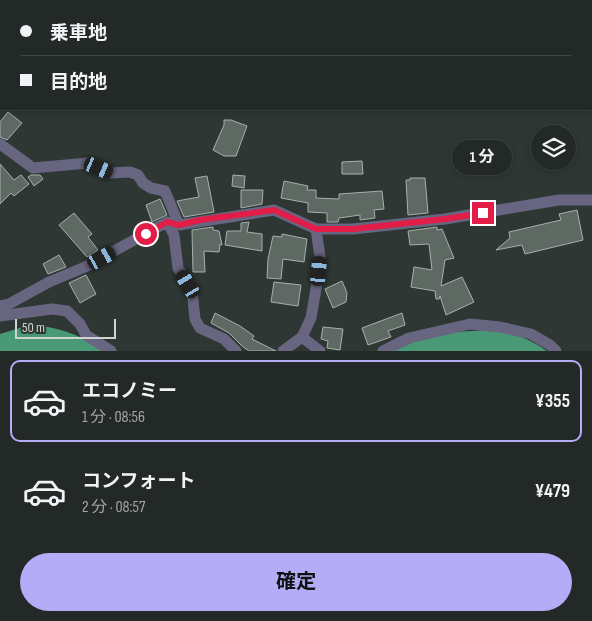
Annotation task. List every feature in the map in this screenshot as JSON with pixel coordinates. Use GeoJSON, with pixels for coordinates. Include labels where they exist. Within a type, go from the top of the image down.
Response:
{"type":"FeatureCollection","features":[{"type":"Feature","properties":{"kind":"street"},"geometry":{"type":"LineString","coordinates":[[0,144],[33,168],[88,163],[110,173],[130,172],[138,175],[143,184],[165,191],[173,224],[178,268],[192,290],[195,319],[200,328],[224,339],[236,351]]}},
{"type":"Feature","properties":{"kind":"street"},"geometry":{"type":"LineString","coordinates":[[0,306],[9,304],[49,282],[173,224],[274,210],[316,229],[353,229],[429,221],[549,202],[592,200]]}},
{"type":"Feature","properties":{"kind":"street"},"geometry":{"type":"LineString","coordinates":[[283,351],[302,337],[311,318],[320,257],[316,229]]}},
{"type":"Feature","properties":{"kind":"street"},"geometry":{"type":"LineString","coordinates":[[0,316],[52,309],[67,312],[80,324],[86,335],[111,351]]}},
{"type":"Feature","properties":{"kind":"street"},"geometry":{"type":"LineString","coordinates":[[384,351],[408,338],[470,324],[500,327],[531,334],[550,345],[556,351]]}},
{"type":"Feature","properties":{"kind":"street"},"geometry":{"type":"LineString","coordinates":[[302,337],[320,351]]}},
{"type":"Feature","properties":{"kind":"shaded area"},"geometry":{"type":"Polygon","coordinates":[[[33,324],[70,333],[86,340],[103,351],[0,351],[0,334],[33,324]]]}},
{"type":"Feature","properties":{"kind":"shaded area"},"geometry":{"type":"Polygon","coordinates":[[[488,330],[519,336],[547,351],[393,351],[425,337],[454,332],[488,330]]]}},
{"type":"Feature","properties":{"kind":"building"},"geometry":{"type":"Polygon","coordinates":[[[8,112],[22,123],[7,140],[0,137],[0,122],[8,112]]]}},
{"type":"Feature","properties":{"kind":"building"},"geometry":{"type":"Polygon","coordinates":[[[224,120],[231,120],[247,126],[236,156],[224,156],[213,150],[224,125],[224,120]]]}},
{"type":"Feature","properties":{"kind":"building"},"geometry":{"type":"Polygon","coordinates":[[[362,161],[363,174],[342,174],[342,162],[362,161]]]}},
{"type":"Feature","properties":{"kind":"building"},"geometry":{"type":"Polygon","coordinates":[[[0,164],[14,180],[21,175],[29,184],[14,196],[11,193],[0,204],[0,164]]]}},
{"type":"Feature","properties":{"kind":"building"},"geometry":{"type":"Polygon","coordinates":[[[40,175],[43,179],[34,186],[28,177],[40,175]]]}},
{"type":"Feature","properties":{"kind":"building"},"geometry":{"type":"Polygon","coordinates":[[[233,175],[245,176],[244,188],[232,186],[233,175]]]}},
{"type":"Feature","properties":{"kind":"building"},"geometry":{"type":"Polygon","coordinates":[[[207,176],[214,212],[184,217],[177,201],[199,197],[195,178],[207,176]]]}},
{"type":"Feature","properties":{"kind":"building"},"geometry":{"type":"Polygon","coordinates":[[[410,178],[425,178],[428,213],[408,215],[406,180],[410,180],[410,178]]]}},
{"type":"Feature","properties":{"kind":"building"},"geometry":{"type":"Polygon","coordinates":[[[284,181],[308,186],[307,190],[316,190],[316,198],[339,199],[339,194],[382,191],[384,209],[374,210],[375,218],[360,220],[360,215],[339,218],[338,222],[327,222],[327,213],[308,212],[308,203],[281,198],[284,181]]]}},
{"type":"Feature","properties":{"kind":"building"},"geometry":{"type":"Polygon","coordinates":[[[241,190],[263,190],[262,204],[241,208],[241,190]]]}},
{"type":"Feature","properties":{"kind":"building"},"geometry":{"type":"Polygon","coordinates":[[[160,199],[167,215],[152,222],[146,205],[160,199]]]}},
{"type":"Feature","properties":{"kind":"building"},"geometry":{"type":"Polygon","coordinates":[[[577,210],[583,240],[525,254],[522,245],[496,250],[510,238],[509,232],[561,220],[559,214],[577,210]]]}},
{"type":"Feature","properties":{"kind":"building"},"geometry":{"type":"Polygon","coordinates":[[[74,213],[92,234],[88,237],[98,250],[87,257],[59,225],[74,213]]]}},
{"type":"Feature","properties":{"kind":"building"},"geometry":{"type":"Polygon","coordinates":[[[249,222],[247,232],[262,234],[262,251],[225,245],[227,231],[241,231],[241,223],[249,222]]]}},
{"type":"Feature","properties":{"kind":"building"},"geometry":{"type":"Polygon","coordinates":[[[213,227],[213,230],[219,231],[222,245],[220,244],[219,252],[204,251],[205,272],[193,272],[192,230],[213,227]]]}},
{"type":"Feature","properties":{"kind":"building"},"geometry":{"type":"Polygon","coordinates":[[[437,227],[437,230],[442,229],[454,258],[445,260],[441,286],[462,277],[474,302],[446,315],[440,296],[439,299],[436,299],[435,291],[411,287],[414,267],[432,270],[429,244],[410,245],[408,231],[437,227]]]}},
{"type":"Feature","properties":{"kind":"building"},"geometry":{"type":"Polygon","coordinates":[[[282,234],[307,239],[304,262],[283,259],[281,279],[267,278],[268,259],[273,236],[282,237],[282,234]]]}},
{"type":"Feature","properties":{"kind":"building"},"geometry":{"type":"Polygon","coordinates":[[[59,255],[66,267],[48,274],[43,264],[59,255]]]}},
{"type":"Feature","properties":{"kind":"building"},"geometry":{"type":"Polygon","coordinates":[[[86,275],[96,294],[80,303],[69,283],[86,275]]]}},
{"type":"Feature","properties":{"kind":"building"},"geometry":{"type":"Polygon","coordinates":[[[342,281],[347,293],[346,302],[333,308],[325,289],[342,281]]]}},
{"type":"Feature","properties":{"kind":"building"},"geometry":{"type":"Polygon","coordinates":[[[274,282],[301,285],[298,306],[271,302],[274,282]]]}},
{"type":"Feature","properties":{"kind":"building"},"geometry":{"type":"Polygon","coordinates":[[[215,313],[240,326],[254,336],[252,339],[276,351],[249,351],[229,333],[211,323],[215,313]]]}},
{"type":"Feature","properties":{"kind":"building"},"geometry":{"type":"Polygon","coordinates":[[[402,313],[405,325],[388,331],[391,337],[368,345],[362,328],[402,313]]]}},
{"type":"Feature","properties":{"kind":"building"},"geometry":{"type":"Polygon","coordinates":[[[323,327],[343,329],[340,350],[327,348],[328,341],[321,339],[323,327]]]}},
{"type":"Feature","properties":{"kind":"route"},"geometry":{"type":"LineString","coordinates":[[146,234],[167,222],[179,225],[200,220],[274,210],[316,229],[353,229],[483,213]]}}]}
